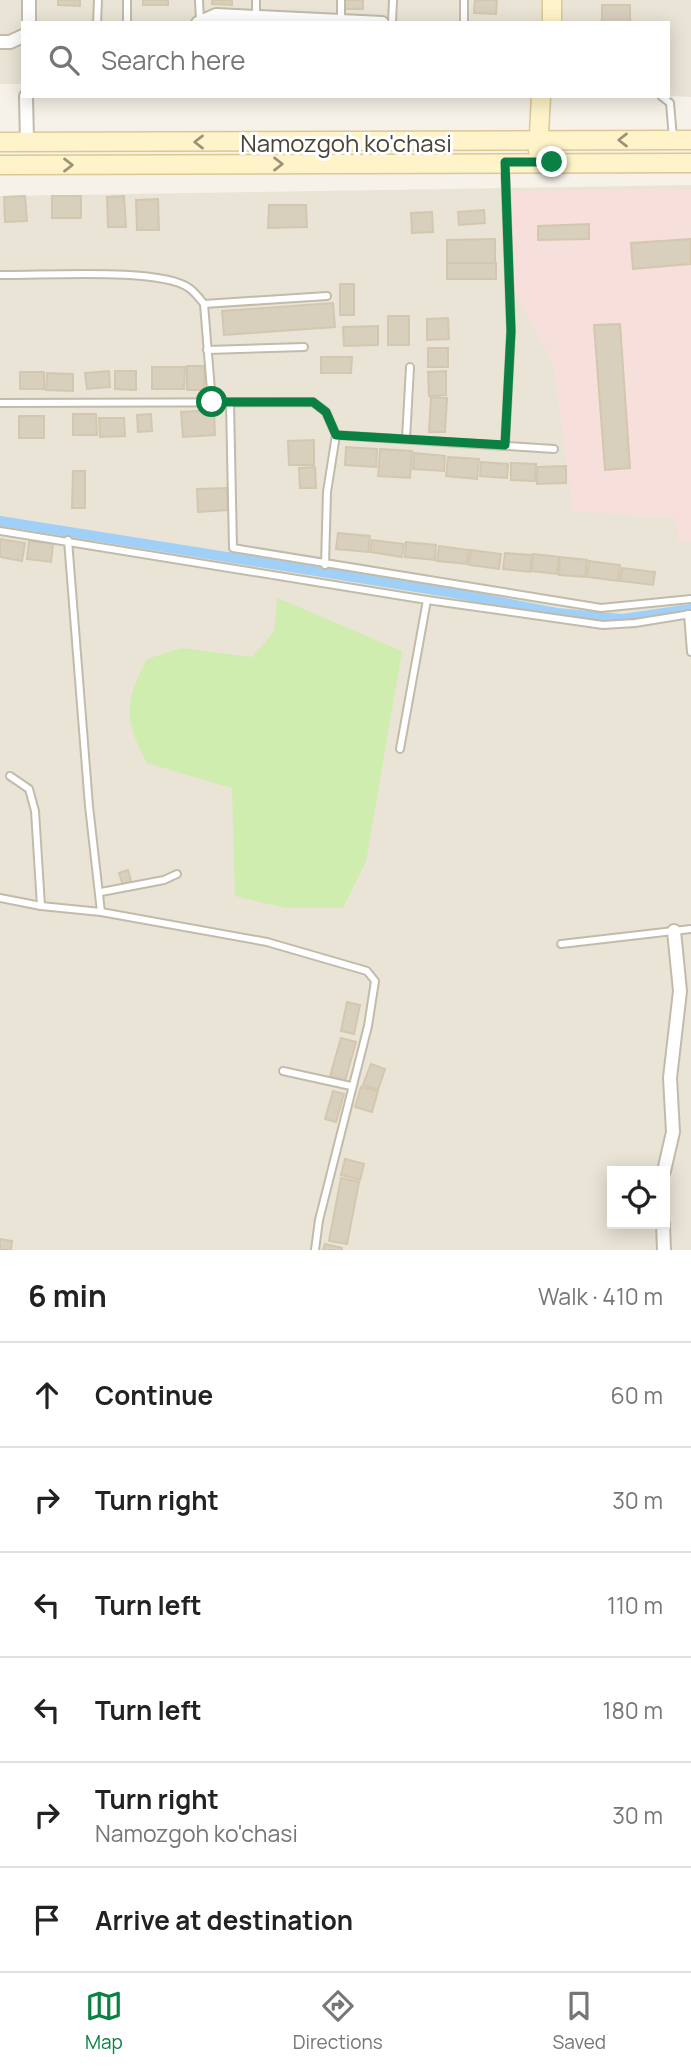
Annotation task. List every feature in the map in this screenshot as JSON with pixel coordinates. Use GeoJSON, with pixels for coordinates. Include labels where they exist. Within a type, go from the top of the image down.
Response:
{"type":"FeatureCollection","features":[{"type":"Feature","properties":{"kind":"main road"},"geometry":{"type":"LineString","coordinates":[[541,0],[541,21]]}},
{"type":"Feature","properties":{"kind":"main road"},"geometry":{"type":"LineString","coordinates":[[552,0],[552,21]]}},
{"type":"Feature","properties":{"kind":"main road"},"geometry":{"type":"LineString","coordinates":[[541,98],[545,162]]}},
{"type":"Feature","properties":{"kind":"main road"},"geometry":{"type":"LineString","coordinates":[[545,140],[551,98]]}},
{"type":"Feature","properties":{"kind":"main road","name":"Namozgoh ko'chasi"},"geometry":{"type":"LineString","coordinates":[[0,142],[691,140]]}},
{"type":"Feature","properties":{"kind":"main road"},"geometry":{"type":"LineString","coordinates":[[161,142],[161,164]]}},
{"type":"Feature","properties":{"kind":"main road","name":"Namozgoh ko'chasi"},"geometry":{"type":"LineString","coordinates":[[0,165],[691,163]]}},
{"type":"Feature","properties":{"kind":"street"},"geometry":{"type":"LineString","coordinates":[[29,0],[29,21]]}},
{"type":"Feature","properties":{"kind":"street"},"geometry":{"type":"LineString","coordinates":[[201,21],[216,15],[341,21]]}},
{"type":"Feature","properties":{"kind":"street"},"geometry":{"type":"LineString","coordinates":[[0,42],[10,42],[21,37]]}},
{"type":"Feature","properties":{"kind":"street"},"geometry":{"type":"LineString","coordinates":[[26,98],[27,141]]}},
{"type":"Feature","properties":{"kind":"street"},"geometry":{"type":"LineString","coordinates":[[665,1166],[673,1132],[670,1078],[680,991],[674,931]]}},
{"type":"Feature","properties":{"kind":"street"},"geometry":{"type":"LineString","coordinates":[[663,1229],[664,1250]]}},
{"type":"Feature","properties":{"kind":"lane"},"geometry":{"type":"LineString","coordinates":[[97,21],[98,0]]}},
{"type":"Feature","properties":{"kind":"lane"},"geometry":{"type":"LineString","coordinates":[[127,0],[127,21]]}},
{"type":"Feature","properties":{"kind":"lane"},"geometry":{"type":"LineString","coordinates":[[199,0],[199,21]]}},
{"type":"Feature","properties":{"kind":"lane"},"geometry":{"type":"LineString","coordinates":[[256,0],[256,17]]}},
{"type":"Feature","properties":{"kind":"lane"},"geometry":{"type":"LineString","coordinates":[[341,0],[341,21]]}},
{"type":"Feature","properties":{"kind":"lane"},"geometry":{"type":"LineString","coordinates":[[392,21],[393,0]]}},
{"type":"Feature","properties":{"kind":"lane"},"geometry":{"type":"LineString","coordinates":[[464,0],[464,21]]}},
{"type":"Feature","properties":{"kind":"lane"},"geometry":{"type":"LineString","coordinates":[[664,98],[670,103],[673,140]]}},
{"type":"Feature","properties":{"kind":"lane"},"geometry":{"type":"LineString","coordinates":[[505,162],[511,331],[505,445]]}},
{"type":"Feature","properties":{"kind":"lane"},"geometry":{"type":"LineString","coordinates":[[0,275],[120,275],[170,280],[189,287],[204,304],[212,402]]}},
{"type":"Feature","properties":{"kind":"lane"},"geometry":{"type":"LineString","coordinates":[[204,304],[327,296]]}},
{"type":"Feature","properties":{"kind":"lane"},"geometry":{"type":"LineString","coordinates":[[207,350],[303,347]]}},
{"type":"Feature","properties":{"kind":"lane"},"geometry":{"type":"LineString","coordinates":[[406,439],[410,367]]}},
{"type":"Feature","properties":{"kind":"lane"},"geometry":{"type":"LineString","coordinates":[[0,402],[313,402],[326,412],[336,435],[327,492],[325,565]]}},
{"type":"Feature","properties":{"kind":"lane"},"geometry":{"type":"LineString","coordinates":[[230,403],[233,548],[601,608],[691,599]]}},
{"type":"Feature","properties":{"kind":"lane"},"geometry":{"type":"LineString","coordinates":[[336,435],[505,445],[512,449],[554,449]]}},
{"type":"Feature","properties":{"kind":"lane"},"geometry":{"type":"LineString","coordinates":[[0,531],[427,600],[603,625],[689,614],[691,652]]}},
{"type":"Feature","properties":{"kind":"lane"},"geometry":{"type":"LineString","coordinates":[[68,540],[89,806],[102,912]]}},
{"type":"Feature","properties":{"kind":"lane"},"geometry":{"type":"LineString","coordinates":[[400,749],[427,600]]}},
{"type":"Feature","properties":{"kind":"lane"},"geometry":{"type":"LineString","coordinates":[[10,776],[29,789],[35,811],[41,906]]}},
{"type":"Feature","properties":{"kind":"lane"},"geometry":{"type":"LineString","coordinates":[[101,892],[164,880],[177,874]]}},
{"type":"Feature","properties":{"kind":"lane"},"geometry":{"type":"LineString","coordinates":[[0,898],[41,906],[102,912],[267,942],[367,971],[375,981],[368,1026],[318,1220],[316,1250]]}},
{"type":"Feature","properties":{"kind":"lane"},"geometry":{"type":"LineString","coordinates":[[561,944],[691,929]]}},
{"type":"Feature","properties":{"kind":"lane"},"geometry":{"type":"LineString","coordinates":[[283,1071],[351,1086]]}},
{"type":"Feature","properties":{"kind":"shaded area"},"geometry":{"type":"Polygon","coordinates":[[[0,0],[691,0],[691,97],[670,96],[670,21],[21,21],[21,84],[0,84],[0,0]]]}},
{"type":"Feature","properties":{"kind":"shaded area"},"geometry":{"type":"Polygon","coordinates":[[[691,185],[691,1250],[0,1250],[0,196],[691,185]]]}},
{"type":"Feature","properties":{"kind":"shaded area"},"geometry":{"type":"Polygon","coordinates":[[[691,189],[691,541],[679,542],[675,517],[573,511],[553,364],[512,287],[509,191],[691,189]]]}},
{"type":"Feature","properties":{"kind":"green space"},"geometry":{"type":"Polygon","coordinates":[[[277,598],[402,651],[366,861],[343,908],[286,908],[235,896],[232,788],[147,763],[131,723],[134,687],[147,659],[181,648],[252,657],[274,632],[277,598]]]}},
{"type":"Feature","properties":{"kind":"building"},"geometry":{"type":"Polygon","coordinates":[[[58,0],[80,0],[80,6],[58,5],[58,0]]]}},
{"type":"Feature","properties":{"kind":"building"},"geometry":{"type":"Polygon","coordinates":[[[143,0],[168,0],[168,5],[143,5],[143,0]]]}},
{"type":"Feature","properties":{"kind":"building"},"geometry":{"type":"Polygon","coordinates":[[[212,0],[232,0],[232,5],[212,4],[212,0]]]}},
{"type":"Feature","properties":{"kind":"building"},"geometry":{"type":"Polygon","coordinates":[[[345,0],[363,0],[363,9],[345,9],[345,0]]]}},
{"type":"Feature","properties":{"kind":"building"},"geometry":{"type":"Polygon","coordinates":[[[475,0],[497,0],[496,14],[474,13],[475,0]]]}},
{"type":"Feature","properties":{"kind":"building"},"geometry":{"type":"Polygon","coordinates":[[[602,5],[630,5],[630,21],[602,21],[602,5]]]}},
{"type":"Feature","properties":{"kind":"building"},"geometry":{"type":"Polygon","coordinates":[[[25,196],[27,221],[5,222],[4,197],[25,196]]]}},
{"type":"Feature","properties":{"kind":"building"},"geometry":{"type":"Polygon","coordinates":[[[52,196],[81,196],[81,218],[52,218],[52,196]]]}},
{"type":"Feature","properties":{"kind":"building"},"geometry":{"type":"Polygon","coordinates":[[[124,196],[126,227],[108,227],[107,197],[124,196]]]}},
{"type":"Feature","properties":{"kind":"building"},"geometry":{"type":"Polygon","coordinates":[[[158,199],[159,230],[137,230],[136,200],[158,199]]]}},
{"type":"Feature","properties":{"kind":"building"},"geometry":{"type":"Polygon","coordinates":[[[269,205],[306,205],[307,227],[268,228],[269,205]]]}},
{"type":"Feature","properties":{"kind":"building"},"geometry":{"type":"Polygon","coordinates":[[[484,210],[485,223],[459,225],[458,212],[484,210]]]}},
{"type":"Feature","properties":{"kind":"building"},"geometry":{"type":"Polygon","coordinates":[[[432,212],[433,232],[412,233],[411,213],[432,212]]]}},
{"type":"Feature","properties":{"kind":"building"},"geometry":{"type":"Polygon","coordinates":[[[589,224],[589,239],[538,240],[538,226],[589,224]]]}},
{"type":"Feature","properties":{"kind":"building"},"geometry":{"type":"Polygon","coordinates":[[[495,239],[495,263],[447,264],[447,240],[495,239]]]}},
{"type":"Feature","properties":{"kind":"building"},"geometry":{"type":"Polygon","coordinates":[[[691,239],[691,264],[633,269],[631,243],[691,239]]]}},
{"type":"Feature","properties":{"kind":"building"},"geometry":{"type":"Polygon","coordinates":[[[447,263],[496,263],[496,279],[447,279],[447,263]]]}},
{"type":"Feature","properties":{"kind":"building"},"geometry":{"type":"Polygon","coordinates":[[[340,284],[354,284],[354,315],[340,315],[340,284]]]}},
{"type":"Feature","properties":{"kind":"building"},"geometry":{"type":"Polygon","coordinates":[[[333,303],[335,327],[224,335],[222,311],[333,303]]]}},
{"type":"Feature","properties":{"kind":"building"},"geometry":{"type":"Polygon","coordinates":[[[388,316],[409,316],[409,345],[388,345],[388,316]]]}},
{"type":"Feature","properties":{"kind":"building"},"geometry":{"type":"Polygon","coordinates":[[[448,318],[449,339],[427,340],[427,319],[448,318]]]}},
{"type":"Feature","properties":{"kind":"building"},"geometry":{"type":"Polygon","coordinates":[[[620,324],[630,468],[605,470],[594,325],[620,324]]]}},
{"type":"Feature","properties":{"kind":"building"},"geometry":{"type":"Polygon","coordinates":[[[378,326],[378,345],[344,346],[343,327],[378,326]]]}},
{"type":"Feature","properties":{"kind":"building"},"geometry":{"type":"Polygon","coordinates":[[[428,348],[448,348],[448,367],[428,367],[428,348]]]}},
{"type":"Feature","properties":{"kind":"building"},"geometry":{"type":"Polygon","coordinates":[[[321,357],[352,357],[351,373],[321,373],[321,357]]]}},
{"type":"Feature","properties":{"kind":"building"},"geometry":{"type":"Polygon","coordinates":[[[187,366],[204,366],[204,390],[187,390],[187,366]]]}},
{"type":"Feature","properties":{"kind":"building"},"geometry":{"type":"Polygon","coordinates":[[[152,367],[185,367],[184,389],[152,389],[152,367]]]}},
{"type":"Feature","properties":{"kind":"building"},"geometry":{"type":"Polygon","coordinates":[[[109,371],[110,387],[87,389],[85,373],[109,371]]]}},
{"type":"Feature","properties":{"kind":"building"},"geometry":{"type":"Polygon","coordinates":[[[115,371],[136,371],[136,390],[115,389],[115,371]]]}},
{"type":"Feature","properties":{"kind":"building"},"geometry":{"type":"Polygon","coordinates":[[[446,371],[446,395],[429,396],[428,372],[446,371]]]}},
{"type":"Feature","properties":{"kind":"building"},"geometry":{"type":"Polygon","coordinates":[[[20,372],[44,372],[44,389],[20,389],[20,372]]]}},
{"type":"Feature","properties":{"kind":"building"},"geometry":{"type":"Polygon","coordinates":[[[47,373],[73,374],[73,391],[46,390],[47,373]]]}},
{"type":"Feature","properties":{"kind":"building"},"geometry":{"type":"Polygon","coordinates":[[[431,397],[447,398],[445,432],[429,432],[431,397]]]}},
{"type":"Feature","properties":{"kind":"building"},"geometry":{"type":"Polygon","coordinates":[[[214,410],[215,435],[183,437],[181,412],[214,410]]]}},
{"type":"Feature","properties":{"kind":"building"},"geometry":{"type":"Polygon","coordinates":[[[73,414],[96,414],[97,435],[73,435],[73,414]]]}},
{"type":"Feature","properties":{"kind":"building"},"geometry":{"type":"Polygon","coordinates":[[[151,414],[152,431],[138,432],[137,415],[151,414]]]}},
{"type":"Feature","properties":{"kind":"building"},"geometry":{"type":"Polygon","coordinates":[[[19,416],[44,416],[44,438],[19,438],[19,416]]]}},
{"type":"Feature","properties":{"kind":"building"},"geometry":{"type":"Polygon","coordinates":[[[99,418],[124,418],[125,436],[100,437],[99,418]]]}},
{"type":"Feature","properties":{"kind":"building"},"geometry":{"type":"Polygon","coordinates":[[[314,440],[314,465],[289,465],[288,441],[314,440]]]}},
{"type":"Feature","properties":{"kind":"building"},"geometry":{"type":"Polygon","coordinates":[[[346,447],[377,449],[376,467],[345,465],[346,447]]]}},
{"type":"Feature","properties":{"kind":"building"},"geometry":{"type":"Polygon","coordinates":[[[380,449],[412,451],[410,478],[378,476],[380,449]]]}},
{"type":"Feature","properties":{"kind":"building"},"geometry":{"type":"Polygon","coordinates":[[[414,453],[445,456],[444,471],[413,469],[414,453]]]}},
{"type":"Feature","properties":{"kind":"building"},"geometry":{"type":"Polygon","coordinates":[[[448,457],[479,459],[477,479],[446,476],[448,457]]]}},
{"type":"Feature","properties":{"kind":"building"},"geometry":{"type":"Polygon","coordinates":[[[481,462],[508,464],[507,478],[480,476],[481,462]]]}},
{"type":"Feature","properties":{"kind":"building"},"geometry":{"type":"Polygon","coordinates":[[[511,463],[536,464],[535,481],[511,480],[511,463]]]}},
{"type":"Feature","properties":{"kind":"building"},"geometry":{"type":"Polygon","coordinates":[[[566,466],[566,483],[537,484],[537,467],[566,466]]]}},
{"type":"Feature","properties":{"kind":"building"},"geometry":{"type":"Polygon","coordinates":[[[315,467],[316,488],[300,488],[299,468],[315,467]]]}},
{"type":"Feature","properties":{"kind":"building"},"geometry":{"type":"Polygon","coordinates":[[[73,471],[85,471],[85,508],[72,508],[73,471]]]}},
{"type":"Feature","properties":{"kind":"building"},"geometry":{"type":"Polygon","coordinates":[[[227,488],[228,510],[198,512],[197,489],[227,488]]]}},
{"type":"Feature","properties":{"kind":"building"},"geometry":{"type":"Polygon","coordinates":[[[338,533],[370,536],[368,552],[336,549],[338,533]]]}},
{"type":"Feature","properties":{"kind":"building"},"geometry":{"type":"Polygon","coordinates":[[[0,539],[25,543],[22,561],[0,557],[0,539]]]}},
{"type":"Feature","properties":{"kind":"building"},"geometry":{"type":"Polygon","coordinates":[[[372,540],[404,544],[402,557],[370,552],[372,540]]]}},
{"type":"Feature","properties":{"kind":"building"},"geometry":{"type":"Polygon","coordinates":[[[29,541],[53,544],[51,562],[27,559],[29,541]]]}},
{"type":"Feature","properties":{"kind":"building"},"geometry":{"type":"Polygon","coordinates":[[[406,542],[436,545],[435,560],[405,557],[406,542]]]}},
{"type":"Feature","properties":{"kind":"building"},"geometry":{"type":"Polygon","coordinates":[[[439,546],[469,550],[467,564],[437,561],[439,546]]]}},
{"type":"Feature","properties":{"kind":"building"},"geometry":{"type":"Polygon","coordinates":[[[471,550],[501,554],[499,569],[469,565],[471,550]]]}},
{"type":"Feature","properties":{"kind":"building"},"geometry":{"type":"Polygon","coordinates":[[[505,553],[532,555],[530,572],[503,569],[505,553]]]}},
{"type":"Feature","properties":{"kind":"building"},"geometry":{"type":"Polygon","coordinates":[[[533,554],[559,557],[557,574],[532,571],[533,554]]]}},
{"type":"Feature","properties":{"kind":"building"},"geometry":{"type":"Polygon","coordinates":[[[560,557],[587,560],[585,577],[559,575],[560,557]]]}},
{"type":"Feature","properties":{"kind":"building"},"geometry":{"type":"Polygon","coordinates":[[[589,561],[620,565],[618,581],[587,577],[589,561]]]}},
{"type":"Feature","properties":{"kind":"building"},"geometry":{"type":"Polygon","coordinates":[[[622,568],[655,572],[653,585],[620,581],[622,568]]]}},
{"type":"Feature","properties":{"kind":"building"},"geometry":{"type":"Polygon","coordinates":[[[128,870],[132,884],[123,886],[119,873],[128,870]]]}},
{"type":"Feature","properties":{"kind":"building"},"geometry":{"type":"Polygon","coordinates":[[[347,1002],[360,1005],[354,1034],[341,1031],[347,1002]]]}},
{"type":"Feature","properties":{"kind":"building"},"geometry":{"type":"Polygon","coordinates":[[[341,1038],[356,1042],[345,1081],[330,1076],[341,1038]]]}},
{"type":"Feature","properties":{"kind":"building"},"geometry":{"type":"Polygon","coordinates":[[[371,1064],[385,1069],[378,1090],[363,1085],[371,1064]]]}},
{"type":"Feature","properties":{"kind":"building"},"geometry":{"type":"Polygon","coordinates":[[[361,1087],[378,1091],[372,1112],[355,1107],[361,1087]]]}},
{"type":"Feature","properties":{"kind":"building"},"geometry":{"type":"Polygon","coordinates":[[[333,1091],[344,1094],[336,1122],[325,1119],[333,1091]]]}},
{"type":"Feature","properties":{"kind":"building"},"geometry":{"type":"Polygon","coordinates":[[[345,1159],[364,1164],[360,1180],[341,1175],[345,1159]]]}},
{"type":"Feature","properties":{"kind":"building"},"geometry":{"type":"Polygon","coordinates":[[[341,1178],[359,1182],[347,1244],[329,1241],[341,1178]]]}},
{"type":"Feature","properties":{"kind":"building"},"geometry":{"type":"Polygon","coordinates":[[[0,1239],[12,1241],[11,1250],[0,1250],[0,1239]]]}},
{"type":"Feature","properties":{"kind":"building"},"geometry":{"type":"Polygon","coordinates":[[[325,1244],[342,1248],[342,1250],[323,1250],[325,1244]]]}},
{"type":"Feature","properties":{"kind":"waterway"},"geometry":{"type":"LineString","coordinates":[[0,521],[454,593],[557,613],[622,619],[691,609]]}},
{"type":"Feature","properties":{"kind":"route"},"geometry":{"type":"LineString","coordinates":[[212,402],[313,402],[326,412],[336,435],[505,445],[511,331],[505,162],[552,162]]}}]}
